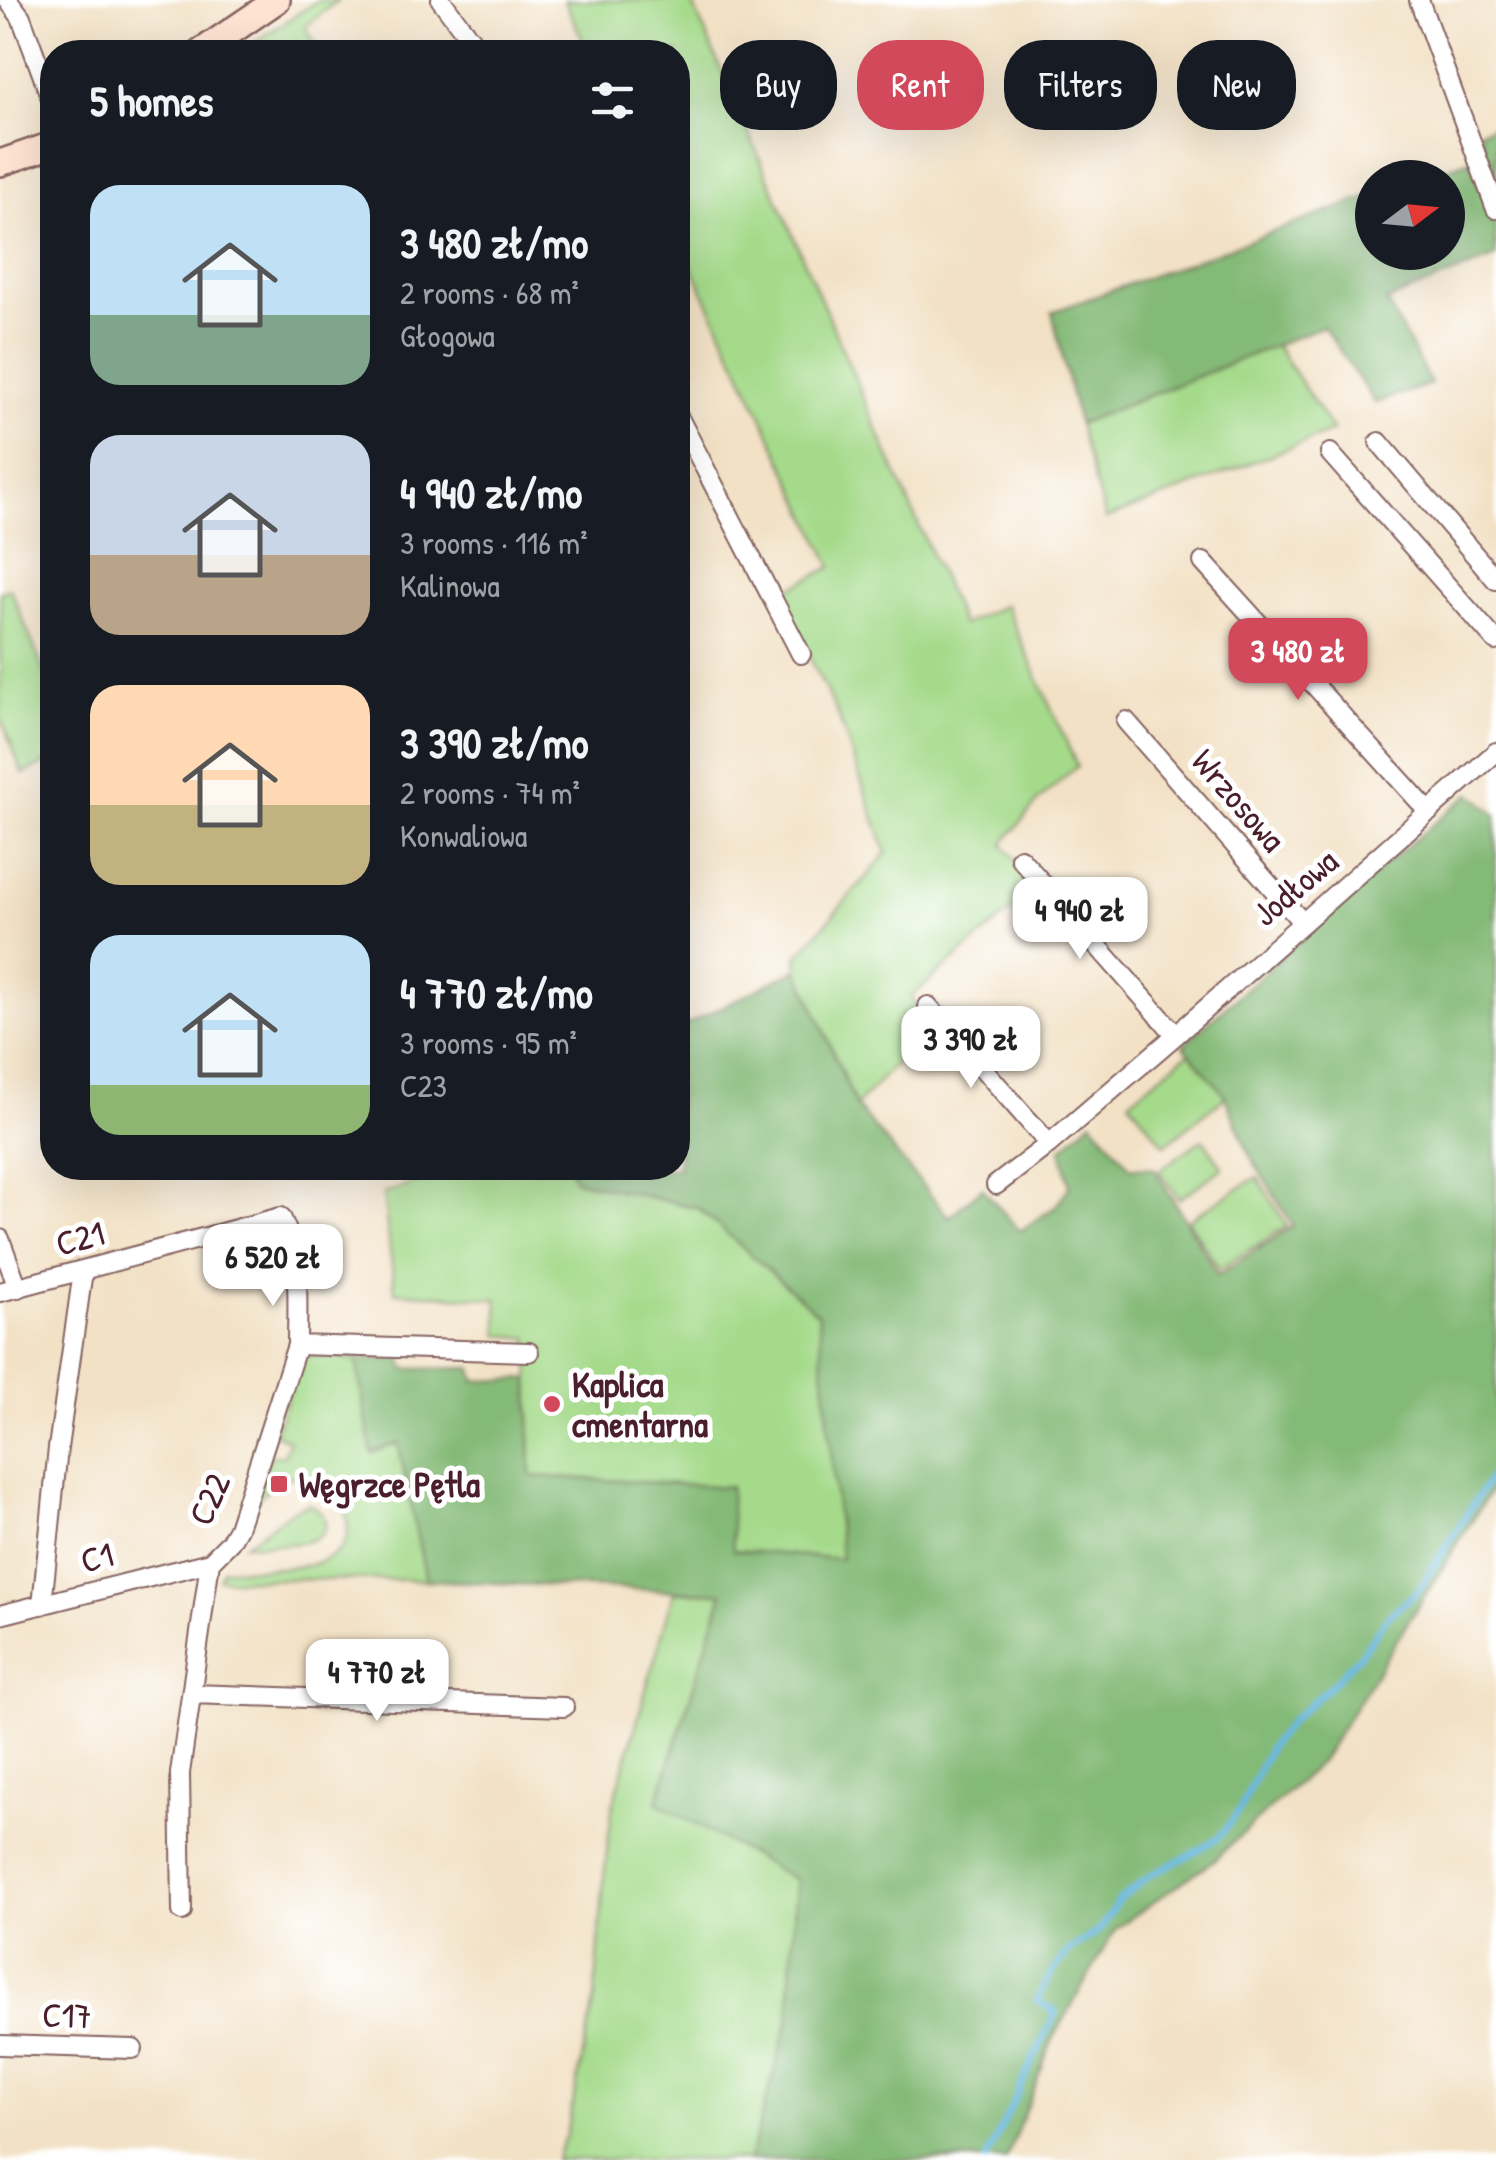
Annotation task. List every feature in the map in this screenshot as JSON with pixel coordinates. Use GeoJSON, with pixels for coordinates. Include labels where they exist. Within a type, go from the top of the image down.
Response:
{"type":"FeatureCollection","features":[{"type":"Feature","properties":{"kind":"main road"},"geometry":{"type":"LineString","coordinates":[[219,40],[277,0]]}},
{"type":"Feature","properties":{"kind":"main road"},"geometry":{"type":"LineString","coordinates":[[0,163],[40,149]]}},
{"type":"Feature","properties":{"kind":"street"},"geometry":{"type":"LineString","coordinates":[[8,0],[21,18],[40,69]]}},
{"type":"Feature","properties":{"kind":"street"},"geometry":{"type":"LineString","coordinates":[[440,0],[471,40]]}},
{"type":"Feature","properties":{"kind":"street"},"geometry":{"type":"LineString","coordinates":[[1419,0],[1496,209]]}},
{"type":"Feature","properties":{"kind":"street"},"geometry":{"type":"LineString","coordinates":[[690,439],[801,654]]}},
{"type":"Feature","properties":{"kind":"street"},"geometry":{"type":"LineString","coordinates":[[1379,442],[1496,580]]}},
{"type":"Feature","properties":{"kind":"street"},"geometry":{"type":"LineString","coordinates":[[1330,453],[1496,641]]}},
{"type":"Feature","properties":{"kind":"street"},"geometry":{"type":"LineString","coordinates":[[1203,562],[1429,812]]}},
{"type":"Feature","properties":{"kind":"street","name":"Wrzosowa"},"geometry":{"type":"LineString","coordinates":[[1126,721],[1302,922]]}},
{"type":"Feature","properties":{"kind":"street","name":"Jodłowa"},"geometry":{"type":"LineString","coordinates":[[996,1185],[1176,1035],[1496,752]]}},
{"type":"Feature","properties":{"kind":"street"},"geometry":{"type":"LineString","coordinates":[[1020,858],[1176,1035]]}},
{"type":"Feature","properties":{"kind":"street"},"geometry":{"type":"LineString","coordinates":[[928,1006],[1049,1144]]}},
{"type":"Feature","properties":{"kind":"street","name":"C21"},"geometry":{"type":"LineString","coordinates":[[9,1290],[281,1217],[296,1258],[297,1345]]}},
{"type":"Feature","properties":{"kind":"street"},"geometry":{"type":"LineString","coordinates":[[0,1239],[9,1290]]}},
{"type":"Feature","properties":{"kind":"street"},"geometry":{"type":"LineString","coordinates":[[42,1605],[58,1448],[84,1270]]}},
{"type":"Feature","properties":{"kind":"street"},"geometry":{"type":"LineString","coordinates":[[297,1345],[529,1352]]}},
{"type":"Feature","properties":{"kind":"street","name":"C22"},"geometry":{"type":"LineString","coordinates":[[182,1911],[180,1774],[210,1562],[238,1528],[297,1345]]}},
{"type":"Feature","properties":{"kind":"street","name":"C1"},"geometry":{"type":"LineString","coordinates":[[0,1615],[210,1562]]}},
{"type":"Feature","properties":{"kind":"street"},"geometry":{"type":"LineString","coordinates":[[192,1694],[564,1707]]}},
{"type":"Feature","properties":{"kind":"street","name":"C17"},"geometry":{"type":"LineString","coordinates":[[0,2045],[133,2050]]}},
{"type":"Feature","properties":{"kind":"green space"},"geometry":{"type":"Polygon","coordinates":[[[318,0],[338,0],[305,27],[313,40],[259,40],[318,0]]]}},
{"type":"Feature","properties":{"kind":"green space"},"geometry":{"type":"Polygon","coordinates":[[[564,0],[691,0],[720,67],[720,130],[747,130],[962,625],[1005,605],[1077,766],[1039,800],[1003,844],[1038,888],[911,997],[931,1025],[856,1106],[798,969],[797,957],[887,853],[838,715],[778,594],[832,567],[690,263],[690,40],[583,40],[564,0]]]}},
{"type":"Feature","properties":{"kind":"green space"},"geometry":{"type":"Polygon","coordinates":[[[1496,125],[1496,178],[1479,131],[1496,125]]]}},
{"type":"Feature","properties":{"kind":"green space"},"geometry":{"type":"Polygon","coordinates":[[[1470,160],[1496,227],[1496,257],[1465,269],[1465,162],[1470,160]]]}},
{"type":"Feature","properties":{"kind":"green space"},"geometry":{"type":"Polygon","coordinates":[[[1355,202],[1355,270],[1464,270],[1386,301],[1431,384],[1375,403],[1323,326],[1078,424],[1052,312],[1355,202]]]}},
{"type":"Feature","properties":{"kind":"green space"},"geometry":{"type":"Polygon","coordinates":[[[1276,345],[1333,431],[1106,519],[1078,424],[1276,345]]]}},
{"type":"Feature","properties":{"kind":"green space"},"geometry":{"type":"Polygon","coordinates":[[[10,588],[40,662],[40,766],[23,774],[0,717],[0,592],[10,588]]]}},
{"type":"Feature","properties":{"kind":"green space"},"geometry":{"type":"Polygon","coordinates":[[[1471,793],[1496,814],[1496,1482],[1320,1762],[1215,1859],[1115,1929],[1052,2041],[1006,2160],[749,2160],[789,2019],[796,1880],[657,1803],[723,1593],[426,1580],[398,1443],[372,1453],[356,1359],[402,1359],[405,1369],[472,1368],[475,1381],[529,1379],[531,1476],[730,1487],[733,1550],[841,1559],[818,1314],[698,1208],[575,1180],[690,1180],[690,1023],[798,969],[856,1106],[949,1217],[982,1188],[1020,1231],[1055,1207],[1070,1186],[1061,1149],[1092,1120],[1130,1167],[1154,1168],[1218,1275],[1293,1226],[1248,1152],[1224,1094],[1183,1045],[1383,866],[1471,793]]]}},
{"type":"Feature","properties":{"kind":"green space"},"geometry":{"type":"Polygon","coordinates":[[[1190,1052],[1226,1096],[1165,1145],[1129,1101],[1190,1052]]]}},
{"type":"Feature","properties":{"kind":"green space"},"geometry":{"type":"Polygon","coordinates":[[[1203,1139],[1223,1168],[1179,1199],[1159,1170],[1203,1139]]]}},
{"type":"Feature","properties":{"kind":"green space"},"geometry":{"type":"Polygon","coordinates":[[[1257,1177],[1287,1226],[1219,1269],[1188,1220],[1257,1177]]]}},
{"type":"Feature","properties":{"kind":"green space"},"geometry":{"type":"Polygon","coordinates":[[[423,1180],[575,1180],[698,1208],[818,1314],[842,1559],[733,1550],[729,1487],[531,1476],[529,1338],[499,1335],[497,1299],[395,1292],[383,1194],[423,1180]]]}},
{"type":"Feature","properties":{"kind":"green space"},"geometry":{"type":"Polygon","coordinates":[[[302,1355],[356,1359],[372,1452],[398,1442],[426,1580],[219,1579],[223,1569],[284,1568],[318,1562],[339,1551],[347,1535],[344,1510],[328,1488],[316,1481],[285,1478],[252,1503],[270,1456],[284,1455],[289,1440],[274,1434],[302,1355]]]}},
{"type":"Feature","properties":{"kind":"green space"},"geometry":{"type":"Polygon","coordinates":[[[308,1504],[319,1510],[325,1521],[324,1531],[317,1537],[294,1544],[245,1544],[295,1509],[308,1504]]]}},
{"type":"Feature","properties":{"kind":"green space"},"geometry":{"type":"Polygon","coordinates":[[[674,1592],[723,1593],[657,1802],[796,1880],[789,2019],[749,2160],[555,2160],[566,2135],[595,1998],[612,1809],[674,1592]]]}},
{"type":"Feature","properties":{"kind":"waterway"},"geometry":{"type":"LineString","coordinates":[[986,2160],[1056,2012],[1037,2000],[1068,1951],[1100,1930],[1118,1901],[1152,1874],[1219,1837],[1239,1811],[1269,1747],[1362,1652],[1387,1617],[1418,1591],[1496,1468]]}},
{"type":"Feature","properties":{"kind":"place","name":"Kaplica cmentarna"},"geometry":{"type":"Point","coordinates":[552,1404]}},
{"type":"Feature","properties":{"kind":"place","name":"Węgrzce Pętla"},"geometry":{"type":"Point","coordinates":[279,1484]}}]}
